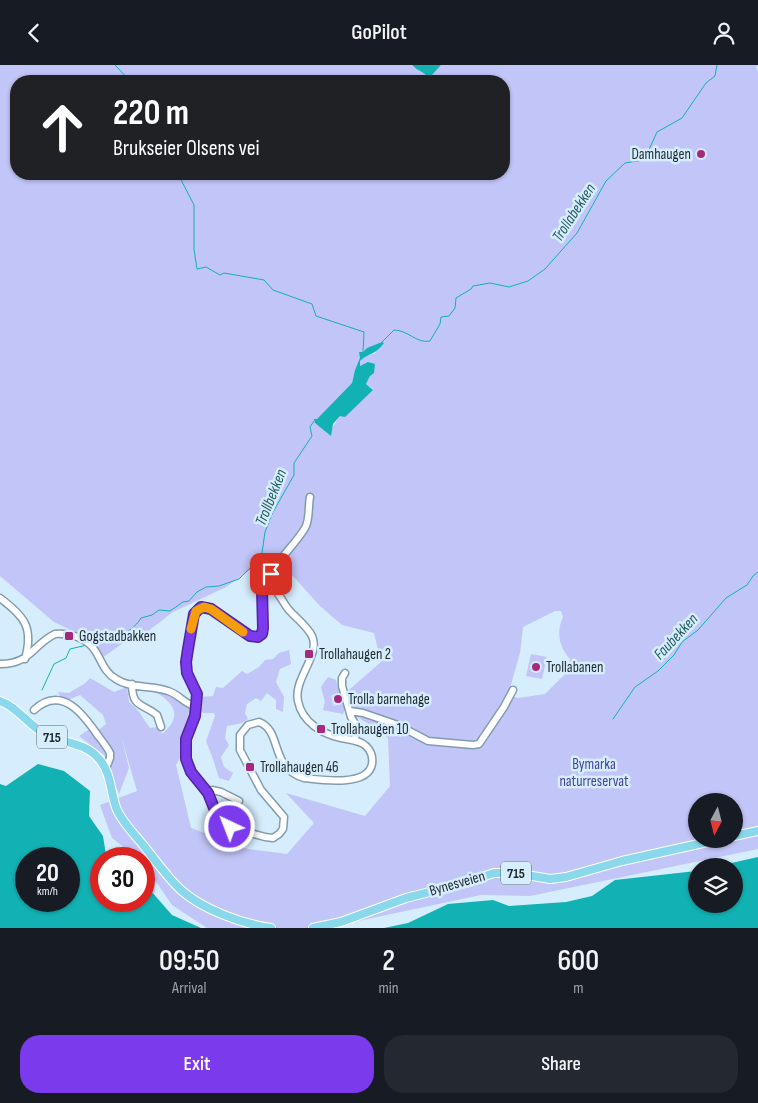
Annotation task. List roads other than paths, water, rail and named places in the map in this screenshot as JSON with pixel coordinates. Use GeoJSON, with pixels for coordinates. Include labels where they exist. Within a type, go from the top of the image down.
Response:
{"type":"FeatureCollection","features":[{"type":"Feature","properties":{"kind":"main road","name":"715"},"geometry":{"type":"LineString","coordinates":[[0,701],[14,709],[44,733],[88,749],[99,759],[110,777],[114,800],[119,814],[178,887],[195,901],[214,910],[250,923],[271,928]]}},
{"type":"Feature","properties":{"kind":"main road"},"geometry":{"type":"LineString","coordinates":[[743,834],[758,831]]}},
{"type":"Feature","properties":{"kind":"main road","name":"Bynesveien"},"geometry":{"type":"LineString","coordinates":[[313,928],[341,922],[406,898],[461,884],[494,873],[515,873],[550,879],[566,877],[622,861],[688,846]]}},
{"type":"Feature","properties":{"kind":"street"},"geometry":{"type":"LineString","coordinates":[[268,584],[274,588],[284,603],[310,632],[314,643],[299,685],[297,699],[299,706],[307,719],[318,730],[329,735],[355,741],[366,747],[371,755],[371,767],[365,775],[354,779],[311,779],[295,775],[283,764],[271,732],[266,725],[253,722],[243,729],[239,743],[242,757],[261,791],[284,817],[283,829],[275,837],[265,837],[232,828],[225,824],[215,813],[208,793],[191,772],[186,759],[186,739],[195,716],[197,694],[187,673],[186,662],[196,611],[201,607],[206,607],[250,636],[258,637],[262,634],[262,590],[268,584],[274,568],[305,529],[310,497]]}},
{"type":"Feature","properties":{"kind":"street"},"geometry":{"type":"LineString","coordinates":[[0,597],[19,613],[25,622],[27,644],[24,659]]}},
{"type":"Feature","properties":{"kind":"street"},"geometry":{"type":"LineString","coordinates":[[0,664],[24,659],[55,634],[71,635],[83,640],[93,648],[105,668],[118,681],[168,691],[190,705],[195,706]]}},
{"type":"Feature","properties":{"kind":"street"},"geometry":{"type":"LineString","coordinates":[[345,673],[342,678],[342,686],[351,719],[356,725],[355,741]]}},
{"type":"Feature","properties":{"kind":"street"},"geometry":{"type":"LineString","coordinates":[[132,684],[135,701],[139,706],[157,715],[161,727]]}},
{"type":"Feature","properties":{"kind":"street"},"geometry":{"type":"LineString","coordinates":[[350,711],[363,713],[398,725],[428,741],[474,745],[479,743],[504,707],[513,690]]}},
{"type":"Feature","properties":{"kind":"street"},"geometry":{"type":"LineString","coordinates":[[34,710],[43,704],[54,701],[67,702],[73,705],[86,718],[109,750],[111,756],[106,768]]}},
{"type":"Feature","properties":{"kind":"street"},"geometry":{"type":"LineString","coordinates":[[208,793],[212,790],[218,791],[238,801]]}},
{"type":"Feature","properties":{"kind":"waterway"},"geometry":{"type":"LineString","coordinates":[[115,65],[124,75]]}},
{"type":"Feature","properties":{"kind":"waterway","name":"Trollabekken"},"geometry":{"type":"LineString","coordinates":[[382,342],[394,330],[404,332],[421,341],[430,341],[440,324],[441,317],[449,316],[455,308],[456,298],[473,286],[490,283],[509,287],[528,281],[545,269],[577,233],[606,181],[625,163],[643,160],[657,132],[682,118],[706,83],[715,76],[717,65]]}},
{"type":"Feature","properties":{"kind":"waterway"},"geometry":{"type":"LineString","coordinates":[[181,180],[194,205],[194,249],[197,269],[206,267],[220,275],[224,273],[264,280],[273,290],[312,304],[316,316],[364,332],[363,352]]}},
{"type":"Feature","properties":{"kind":"waterway","name":"Trollbekken"},"geometry":{"type":"LineString","coordinates":[[92,642],[116,638],[130,630],[141,618],[152,615],[159,610],[170,611],[183,602],[189,601],[197,592],[206,587],[219,586],[239,579],[262,553],[265,532],[272,514],[294,475],[294,463],[312,436],[310,427],[314,421]]}},
{"type":"Feature","properties":{"kind":"waterway","name":"Faubekken"},"geometry":{"type":"LineString","coordinates":[[613,719],[635,687],[658,671],[674,655],[682,642],[698,630],[726,598],[747,585],[758,572]]}},
{"type":"Feature","properties":{"kind":"waterway","name":"Trollbekken"},"geometry":{"type":"LineString","coordinates":[[42,690],[54,664],[66,658],[70,649],[87,645]]}},
{"type":"Feature","properties":{"kind":"place","name":"Damhaugen"},"geometry":{"type":"Point","coordinates":[701,154]}},
{"type":"Feature","properties":{"kind":"place","name":"Gogstadbakken"},"geometry":{"type":"Point","coordinates":[69,636]}},
{"type":"Feature","properties":{"kind":"place","name":"Trollahaugen 2"},"geometry":{"type":"Point","coordinates":[309,654]}},
{"type":"Feature","properties":{"kind":"place","name":"Trollabanen"},"geometry":{"type":"Point","coordinates":[536,667]}},
{"type":"Feature","properties":{"kind":"place","name":"Trolla barnehage"},"geometry":{"type":"Point","coordinates":[338,699]}},
{"type":"Feature","properties":{"kind":"place","name":"Trollahaugen 10"},"geometry":{"type":"Point","coordinates":[321,729]}},
{"type":"Feature","properties":{"kind":"place","name":"Trollahaugen 46"},"geometry":{"type":"Point","coordinates":[250,767]}},
{"type":"Feature","properties":{"kind":"park label","name":"Bymarka naturreservat"},"geometry":{"type":"Point","coordinates":[594,772]}}]}
